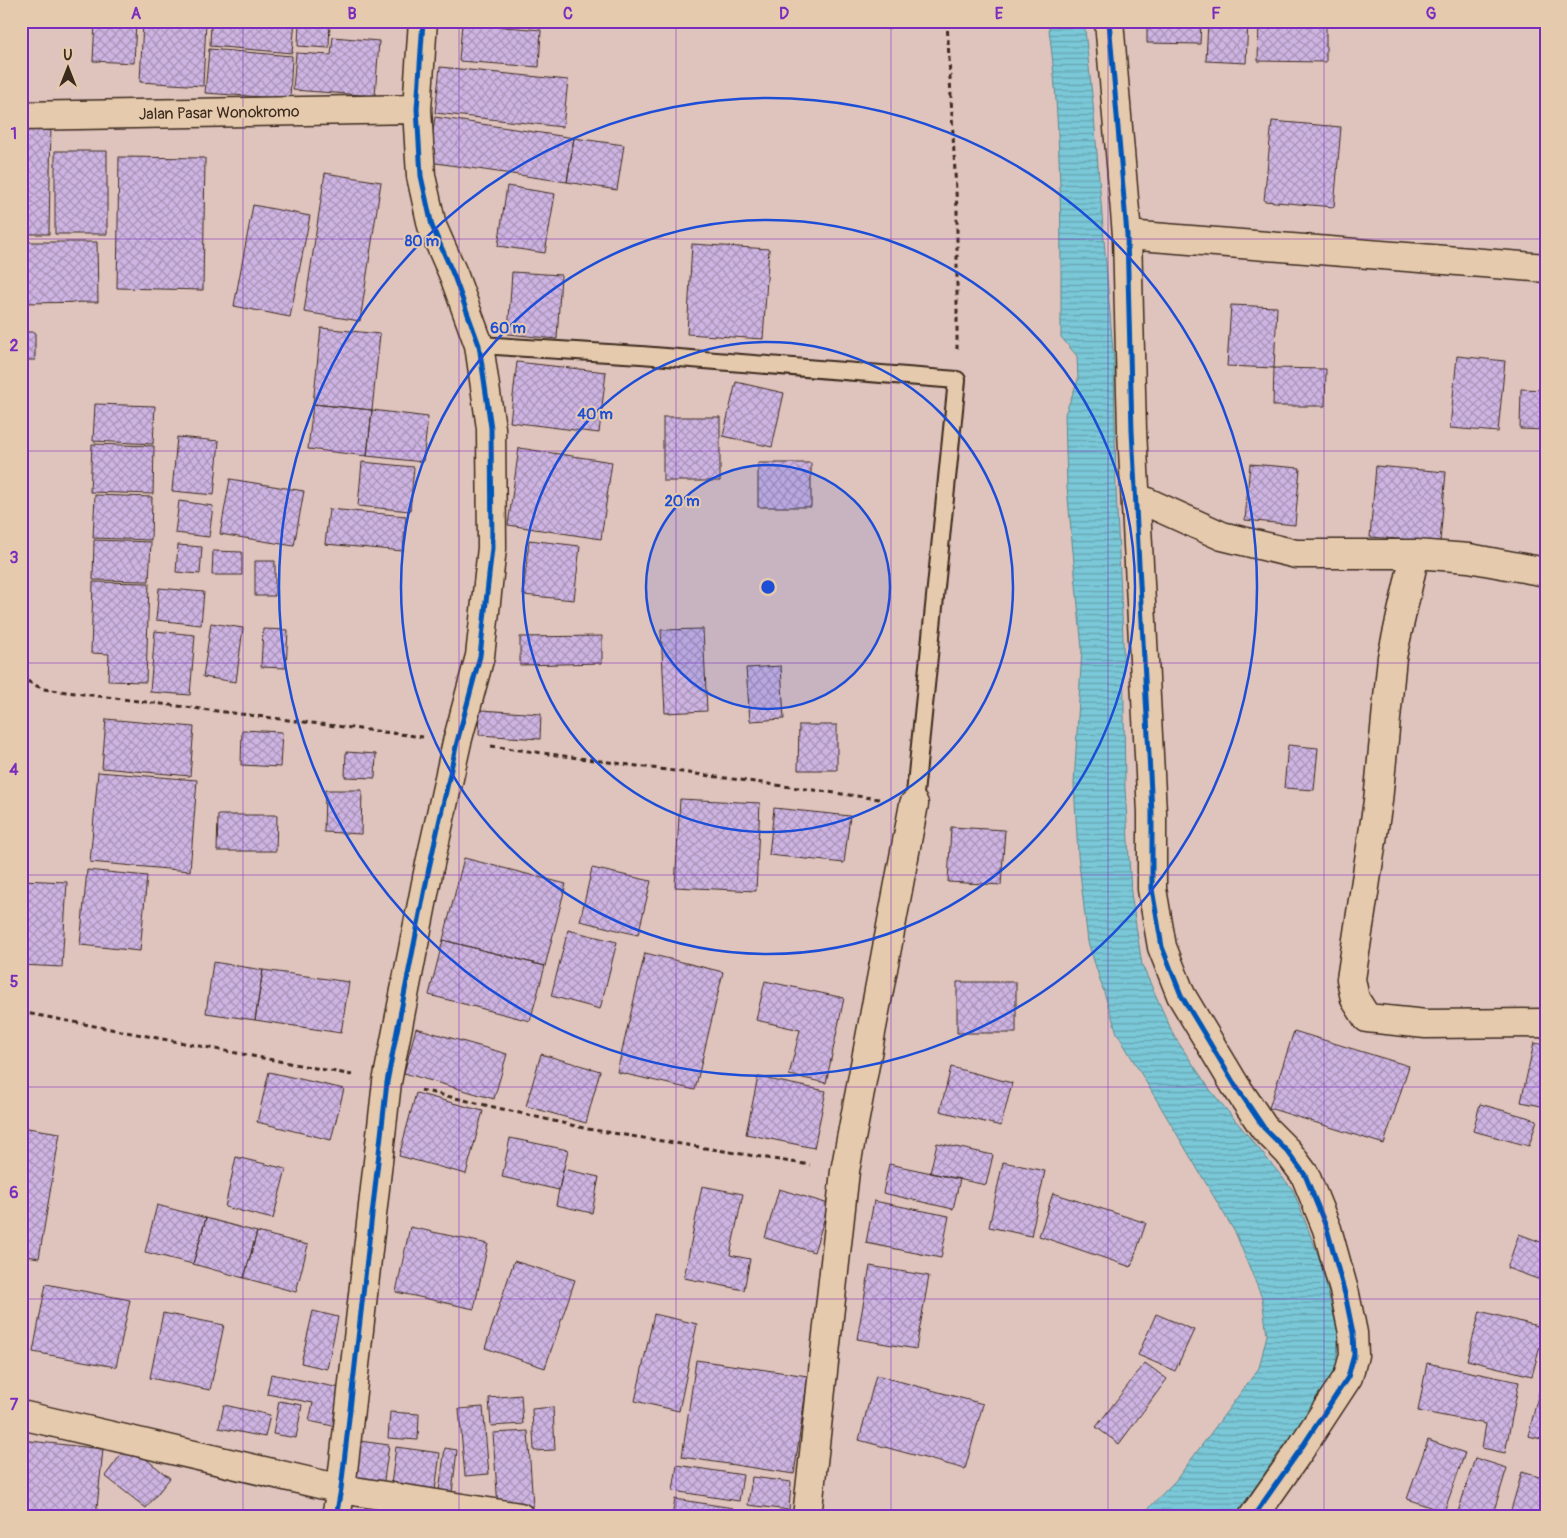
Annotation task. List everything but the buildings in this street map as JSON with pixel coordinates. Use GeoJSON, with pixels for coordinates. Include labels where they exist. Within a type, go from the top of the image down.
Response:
{"type":"FeatureCollection","features":[{"type":"Feature","properties":{"kind":"street"},"geometry":{"type":"LineString","coordinates":[[336,1517],[341,1489],[388,1082],[429,868],[457,742],[480,656],[492,548],[491,428],[478,345],[454,276],[432,226],[421,176],[417,108],[423,21]]}},
{"type":"Feature","properties":{"kind":"street"},"geometry":{"type":"LineString","coordinates":[[1109,21],[1127,235],[1132,430],[1152,812],[1152,889],[1162,947],[1181,995],[1235,1085],[1264,1128],[1288,1152],[1305,1175],[1327,1229],[1345,1294],[1353,1333],[1354,1355],[1348,1377],[1253,1517]]}},
{"type":"Feature","properties":{"kind":"street","name":"Jalan Pasar Wonokromo"},"geometry":{"type":"LineString","coordinates":[[21,116],[417,108]]}},
{"type":"Feature","properties":{"kind":"street"},"geometry":{"type":"LineString","coordinates":[[1127,235],[1546,268]]}},
{"type":"Feature","properties":{"kind":"street"},"geometry":{"type":"LineString","coordinates":[[1136,497],[1222,536],[1296,554],[1415,554],[1469,558],[1546,572]]}},
{"type":"Feature","properties":{"kind":"street"},"geometry":{"type":"LineString","coordinates":[[1415,554],[1392,657],[1378,801],[1351,979],[1355,1000],[1367,1018],[1426,1024],[1546,1023]]}},
{"type":"Feature","properties":{"kind":"street"},"geometry":{"type":"LineString","coordinates":[[807,1517],[846,1171],[914,804]]}},
{"type":"Feature","properties":{"kind":"street"},"geometry":{"type":"LineString","coordinates":[[21,1415],[341,1489],[520,1517]]}},
{"type":"Feature","properties":{"kind":"lane"},"geometry":{"type":"LineString","coordinates":[[478,345],[957,380],[914,804]]}},
{"type":"Feature","properties":{"kind":"path"},"geometry":{"type":"LineString","coordinates":[[947,21],[957,210],[957,380]]}},
{"type":"Feature","properties":{"kind":"path"},"geometry":{"type":"LineString","coordinates":[[21,676],[43,689],[457,742],[914,804]]}},
{"type":"Feature","properties":{"kind":"path"},"geometry":{"type":"LineString","coordinates":[[21,1012],[388,1082],[588,1129],[846,1171]]}},
{"type":"Feature","properties":{"kind":"water"},"geometry":{"type":"Polygon","coordinates":[[[1048,21],[1084,21],[1093,104],[1114,363],[1116,490],[1123,637],[1125,788],[1131,893],[1142,965],[1174,1036],[1211,1091],[1293,1190],[1320,1260],[1338,1333],[1337,1364],[1322,1397],[1277,1455],[1235,1517],[1140,1517],[1176,1480],[1259,1368],[1267,1335],[1262,1298],[1236,1234],[1117,1033],[1088,942],[1078,855],[1074,784],[1082,649],[1067,487],[1065,414],[1078,380],[1077,356],[1061,337],[1061,219],[1058,139],[1053,60],[1048,21]]]}},
{"type":"Feature","properties":{"kind":"cycle path"},"geometry":{"type":"LineString","coordinates":[[336,1517],[341,1489],[387,1082],[429,868],[457,742],[480,656],[492,548],[491,428],[479,345],[454,276],[432,226],[421,176],[417,109],[423,21]]}},
{"type":"Feature","properties":{"kind":"cycle path"},"geometry":{"type":"LineString","coordinates":[[1109,21],[1127,235],[1132,431],[1152,812],[1152,889],[1162,947],[1181,995],[1235,1085],[1264,1128],[1288,1152],[1305,1175],[1327,1229],[1345,1294],[1353,1333],[1354,1355],[1348,1377],[1253,1517]]}}]}
